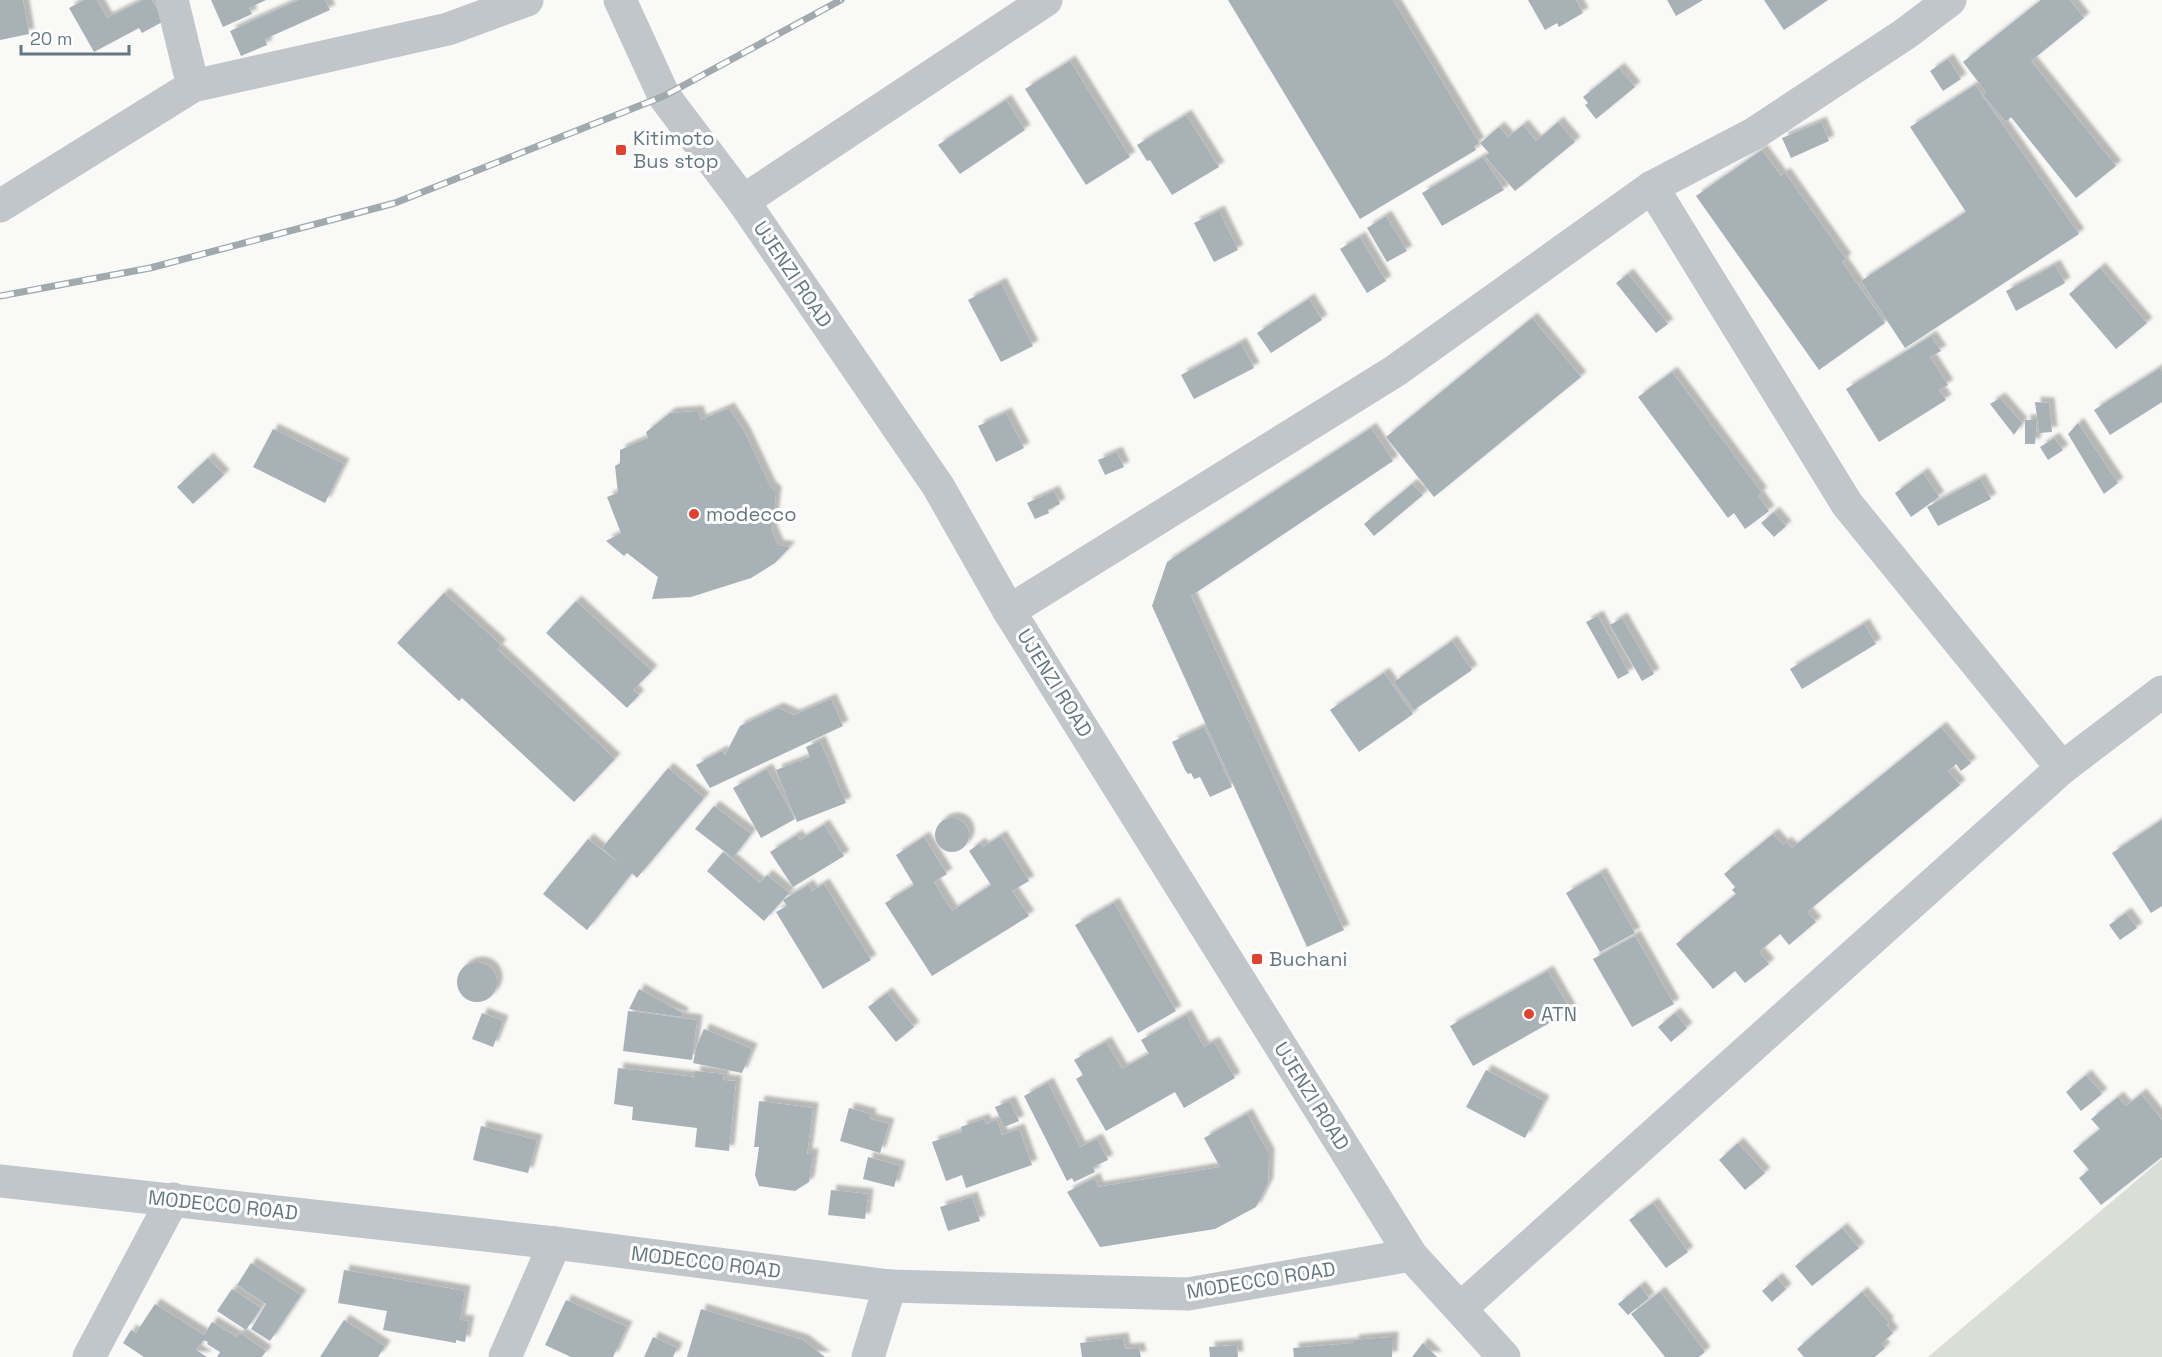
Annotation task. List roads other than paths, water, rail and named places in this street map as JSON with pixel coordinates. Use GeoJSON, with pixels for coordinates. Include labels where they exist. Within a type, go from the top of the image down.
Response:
{"type":"FeatureCollection","features":[{"type":"Feature","properties":{"kind":"street"},"geometry":{"type":"LineString","coordinates":[[172,0],[193,86]]}},
{"type":"Feature","properties":{"kind":"street"},"geometry":{"type":"LineString","coordinates":[[0,206],[193,86],[448,29],[527,0]]}},
{"type":"Feature","properties":{"kind":"street","name":"UJENZI ROAD"},"geometry":{"type":"LineString","coordinates":[[620,0],[664,96],[743,201],[938,486],[1010,611],[1411,1255],[1504,1357]]}},
{"type":"Feature","properties":{"kind":"street"},"geometry":{"type":"LineString","coordinates":[[743,201],[1046,0]]}},
{"type":"Feature","properties":{"kind":"street"},"geometry":{"type":"LineString","coordinates":[[1010,611],[1395,371],[1652,187],[1755,133],[1905,34],[1950,0]]}},
{"type":"Feature","properties":{"kind":"street"},"geometry":{"type":"LineString","coordinates":[[1652,187],[1847,504],[2062,768]]}},
{"type":"Feature","properties":{"kind":"street"},"geometry":{"type":"LineString","coordinates":[[1461,1308],[2062,768],[2162,692]]}},
{"type":"Feature","properties":{"kind":"street","name":"MODECCO ROAD"},"geometry":{"type":"LineString","coordinates":[[0,1181],[555,1243],[890,1286],[1188,1294],[1411,1255]]}},
{"type":"Feature","properties":{"kind":"street"},"geometry":{"type":"LineString","coordinates":[[89,1357],[173,1199]]}},
{"type":"Feature","properties":{"kind":"street"},"geometry":{"type":"LineString","coordinates":[[505,1357],[555,1243]]}},
{"type":"Feature","properties":{"kind":"street"},"geometry":{"type":"LineString","coordinates":[[868,1357],[890,1286]]}},
{"type":"Feature","properties":{"kind":"railway"},"geometry":{"type":"LineString","coordinates":[[0,296],[150,268],[395,203],[664,96],[841,0]]}},
{"type":"Feature","properties":{"kind":"place","name":"Kitimoto Bus stop"},"geometry":{"type":"Point","coordinates":[621,150]}},
{"type":"Feature","properties":{"kind":"place","name":"modecco"},"geometry":{"type":"Point","coordinates":[694,514]}},
{"type":"Feature","properties":{"kind":"place","name":"Buchani"},"geometry":{"type":"Point","coordinates":[1257,959]}},
{"type":"Feature","properties":{"kind":"place","name":"ATN"},"geometry":{"type":"Point","coordinates":[1529,1014]}}]}
